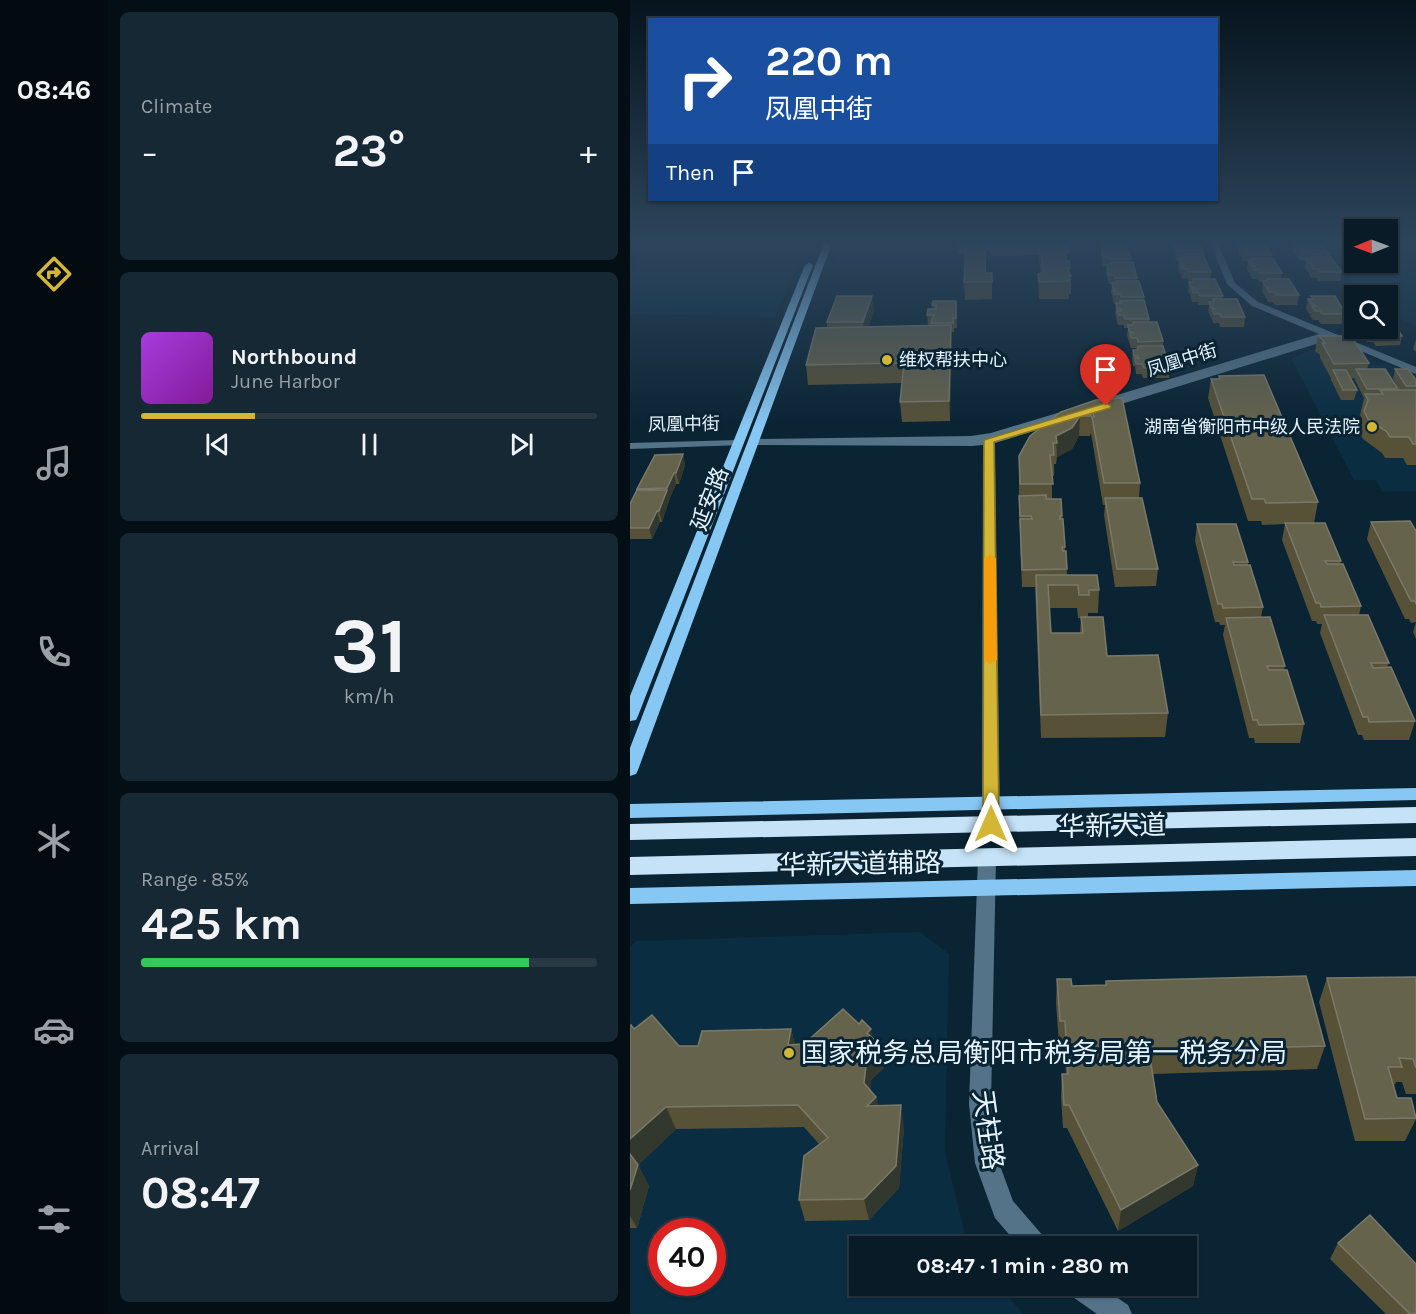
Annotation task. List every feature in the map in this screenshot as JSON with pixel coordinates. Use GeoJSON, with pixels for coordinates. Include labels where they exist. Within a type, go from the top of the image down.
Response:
{"type":"FeatureCollection","features":[{"type":"Feature","properties":{"kind":"highway","name":"华新大道"},"geometry":{"type":"LineString","coordinates":[[630,832],[991,814],[1416,815]]}},
{"type":"Feature","properties":{"kind":"highway","name":"华新大道"},"geometry":{"type":"LineString","coordinates":[[630,866],[1416,847]]}},
{"type":"Feature","properties":{"kind":"main road","name":"延安路"},"geometry":{"type":"LineString","coordinates":[[630,716],[793,304]]}},
{"type":"Feature","properties":{"kind":"main road","name":"延安路"},"geometry":{"type":"LineString","coordinates":[[630,770],[805,304]]}},
{"type":"Feature","properties":{"kind":"main road"},"geometry":{"type":"LineString","coordinates":[[630,811],[991,814],[1416,794]]}},
{"type":"Feature","properties":{"kind":"main road","name":"华新大道辅路"},"geometry":{"type":"LineString","coordinates":[[630,896],[1416,878]]}},
{"type":"Feature","properties":{"kind":"street"},"geometry":{"type":"LineString","coordinates":[[1256,304],[1416,371]]}},
{"type":"Feature","properties":{"kind":"street","name":"凤凰中街"},"geometry":{"type":"LineString","coordinates":[[754,442],[988,438],[1327,339],[1329,336]]}},
{"type":"Feature","properties":{"kind":"street"},"geometry":{"type":"LineString","coordinates":[[988,438],[991,814]]}},
{"type":"Feature","properties":{"kind":"street","name":"凤凰中街"},"geometry":{"type":"LineString","coordinates":[[630,445],[738,443]]}},
{"type":"Feature","properties":{"kind":"street","name":"天柱路"},"geometry":{"type":"LineString","coordinates":[[987,858],[980,1104],[987,1163],[1005,1209],[1027,1236]]}},
{"type":"Feature","properties":{"kind":"street"},"geometry":{"type":"LineString","coordinates":[[1093,1296],[1119,1314]]}},
{"type":"Feature","properties":{"kind":"shaded area"},"geometry":{"type":"Polygon","coordinates":[[[630,304],[781,304],[775,317],[630,314],[630,304]]]}},
{"type":"Feature","properties":{"kind":"shaded area"},"geometry":{"type":"Polygon","coordinates":[[[1398,304],[1416,304],[1416,326],[1398,318],[1398,304]]]}},
{"type":"Feature","properties":{"kind":"shaded area","name":"湖南省衡阳市中级人民法院"},"geometry":{"type":"Polygon","coordinates":[[[1335,341],[1361,352],[1370,365],[1390,365],[1416,375],[1416,491],[1382,492],[1376,480],[1354,480],[1291,358],[1335,341]]]}},
{"type":"Feature","properties":{"kind":"shaded area","name":"国家税务总局衡阳市税务局第一税务分局"},"geometry":{"type":"Polygon","coordinates":[[[920,932],[949,954],[945,1152],[966,1236],[849,1236],[849,1296],[1008,1296],[1023,1314],[630,1314],[630,946],[637,941],[920,932]]]}},
{"type":"Feature","properties":{"kind":"building"},"geometry":{"type":"Polygon","coordinates":[[[834,304],[869,304],[863,322],[827,322],[834,304]]]}},
{"type":"Feature","properties":{"kind":"building"},"geometry":{"type":"Polygon","coordinates":[[[956,304],[956,318],[953,318],[953,323],[931,323],[934,315],[927,315],[928,309],[936,309],[936,305],[932,305],[956,304]]]}},
{"type":"Feature","properties":{"kind":"building"},"geometry":{"type":"Polygon","coordinates":[[[1116,304],[1145,304],[1149,319],[1125,319],[1124,315],[1119,315],[1117,311],[1121,309],[1117,309],[1116,304]]]}},
{"type":"Feature","properties":{"kind":"building"},"geometry":{"type":"Polygon","coordinates":[[[1210,304],[1239,304],[1245,317],[1221,317],[1220,314],[1214,314],[1212,309],[1216,309],[1210,304]]]}},
{"type":"Feature","properties":{"kind":"building"},"geometry":{"type":"Polygon","coordinates":[[[1340,304],[1344,314],[1322,314],[1320,311],[1315,311],[1312,306],[1340,304]]]}},
{"type":"Feature","properties":{"kind":"building"},"geometry":{"type":"Polygon","coordinates":[[[1133,322],[1157,322],[1163,341],[1138,342],[1137,338],[1131,338],[1130,333],[1134,333],[1129,331],[1128,325],[1133,325],[1133,322]]]}},
{"type":"Feature","properties":{"kind":"building"},"geometry":{"type":"Polygon","coordinates":[[[951,325],[949,401],[900,402],[904,363],[806,365],[816,328],[951,325]]]}},
{"type":"Feature","properties":{"kind":"building"},"geometry":{"type":"Polygon","coordinates":[[[1318,336],[1344,336],[1344,339],[1353,339],[1369,363],[1334,364],[1322,343],[1325,343],[1318,336]]]}},
{"type":"Feature","properties":{"kind":"building"},"geometry":{"type":"Polygon","coordinates":[[[1138,346],[1163,346],[1170,368],[1144,368],[1142,364],[1136,364],[1135,358],[1139,358],[1134,356],[1133,350],[1138,350],[1138,346]]]}},
{"type":"Feature","properties":{"kind":"building"},"geometry":{"type":"Polygon","coordinates":[[[1356,369],[1385,369],[1398,389],[1367,389],[1356,369]]]}},
{"type":"Feature","properties":{"kind":"building"},"geometry":{"type":"Polygon","coordinates":[[[1395,369],[1408,369],[1416,380],[1416,386],[1406,386],[1395,369]]]}},
{"type":"Feature","properties":{"kind":"building"},"geometry":{"type":"Polygon","coordinates":[[[1333,370],[1346,370],[1357,390],[1343,390],[1333,370]]]}},
{"type":"Feature","properties":{"kind":"building"},"geometry":{"type":"Polygon","coordinates":[[[1264,375],[1318,502],[1266,503],[1264,499],[1252,499],[1211,379],[1220,379],[1219,376],[1264,375]]]}},
{"type":"Feature","properties":{"kind":"building"},"geometry":{"type":"Polygon","coordinates":[[[1380,390],[1416,390],[1416,444],[1413,444],[1409,437],[1390,437],[1387,432],[1368,419],[1364,411],[1368,400],[1365,394],[1383,394],[1380,390]]]}},
{"type":"Feature","properties":{"kind":"building"},"geometry":{"type":"Polygon","coordinates":[[[1122,398],[1140,483],[1104,483],[1092,417],[1094,417],[1091,413],[1091,416],[1080,416],[1072,428],[1056,436],[1057,443],[1053,443],[1054,455],[1050,455],[1053,484],[1020,484],[1019,456],[1030,436],[1061,412],[1096,400],[1122,398]]]}},
{"type":"Feature","properties":{"kind":"building"},"geometry":{"type":"Polygon","coordinates":[[[683,454],[667,488],[637,489],[655,455],[683,454]]]}},
{"type":"Feature","properties":{"kind":"building"},"geometry":{"type":"Polygon","coordinates":[[[637,490],[667,490],[649,528],[630,528],[630,504],[637,490]]]}},
{"type":"Feature","properties":{"kind":"building"},"geometry":{"type":"Polygon","coordinates":[[[1046,495],[1046,499],[1061,499],[1062,516],[1060,519],[1063,519],[1065,547],[1062,547],[1063,551],[1066,551],[1067,569],[1022,570],[1020,519],[1032,519],[1031,516],[1020,516],[1019,496],[1046,495]]]}},
{"type":"Feature","properties":{"kind":"building"},"geometry":{"type":"Polygon","coordinates":[[[1105,498],[1142,498],[1158,569],[1117,569],[1105,498]]]}},
{"type":"Feature","properties":{"kind":"building"},"geometry":{"type":"Polygon","coordinates":[[[1410,521],[1416,531],[1416,604],[1415,601],[1411,601],[1371,522],[1410,521]]]}},
{"type":"Feature","properties":{"kind":"building"},"geometry":{"type":"Polygon","coordinates":[[[1285,523],[1325,523],[1341,561],[1325,561],[1327,564],[1343,564],[1361,606],[1321,607],[1320,603],[1316,603],[1285,523]]]}},
{"type":"Feature","properties":{"kind":"building"},"geometry":{"type":"Polygon","coordinates":[[[1197,524],[1236,524],[1248,562],[1233,562],[1234,565],[1250,565],[1263,607],[1223,608],[1222,604],[1218,604],[1197,524]]]}},
{"type":"Feature","properties":{"kind":"building"},"geometry":{"type":"Polygon","coordinates":[[[1036,575],[1097,575],[1099,590],[1089,590],[1089,595],[1079,595],[1078,585],[1048,585],[1051,633],[1083,633],[1081,617],[1103,617],[1107,656],[1158,655],[1168,713],[1041,715],[1036,575]]]}},
{"type":"Feature","properties":{"kind":"building"},"geometry":{"type":"Polygon","coordinates":[[[1324,615],[1368,615],[1389,663],[1371,663],[1373,668],[1391,667],[1415,721],[1369,722],[1368,717],[1363,717],[1324,615]]]}},
{"type":"Feature","properties":{"kind":"building"},"geometry":{"type":"Polygon","coordinates":[[[1270,617],[1285,666],[1267,666],[1269,670],[1287,670],[1304,724],[1259,725],[1257,720],[1253,720],[1226,618],[1270,617]]]}},
{"type":"Feature","properties":{"kind":"building"},"geometry":{"type":"Polygon","coordinates":[[[1306,976],[1325,1046],[1149,1051],[1157,1102],[1198,1165],[1121,1210],[1069,1105],[1064,1105],[1062,1074],[1068,1074],[1065,1021],[1060,1021],[1057,979],[1071,979],[1072,986],[1106,985],[1106,981],[1306,976]]]}},
{"type":"Feature","properties":{"kind":"building"},"geometry":{"type":"Polygon","coordinates":[[[1416,977],[1416,1068],[1413,1059],[1399,1058],[1402,1067],[1388,1067],[1397,1098],[1411,1098],[1416,1118],[1365,1119],[1327,978],[1416,977]]]}},
{"type":"Feature","properties":{"kind":"building"},"geometry":{"type":"Polygon","coordinates":[[[843,1009],[859,1024],[862,1020],[871,1029],[867,1033],[880,1045],[867,1057],[864,1083],[876,1097],[867,1106],[901,1105],[896,1166],[864,1199],[799,1200],[804,1156],[828,1138],[798,1105],[666,1107],[630,1139],[631,1025],[634,1029],[652,1015],[679,1046],[698,1046],[702,1031],[791,1029],[788,1045],[804,1044],[843,1009]]]}},
{"type":"Feature","properties":{"kind":"building"},"geometry":{"type":"Polygon","coordinates":[[[630,1154],[638,1165],[630,1190],[630,1154]]]}},
{"type":"Feature","properties":{"kind":"building"},"geometry":{"type":"Polygon","coordinates":[[[1370,1215],[1416,1264],[1416,1314],[1409,1314],[1338,1243],[1370,1215]]]}},
{"type":"Feature","properties":{"kind":"slow traffic"},"geometry":{"type":"LineString","coordinates":[[990,558],[990,660]]}},
{"type":"Feature","properties":{"kind":"place","name":"维权帮扶中心"},"geometry":{"type":"Point","coordinates":[887,360]}},
{"type":"Feature","properties":{"kind":"place","name":"湖南省衡阳市中级人民法院"},"geometry":{"type":"Point","coordinates":[1372,427]}},
{"type":"Feature","properties":{"kind":"place","name":"国家税务总局衡阳市税务局第一税务分局"},"geometry":{"type":"Point","coordinates":[789,1053]}},
{"type":"Feature","properties":{"kind":"route"},"geometry":{"type":"LineString","coordinates":[[991,824],[989,440],[1106,406]]}}]}
